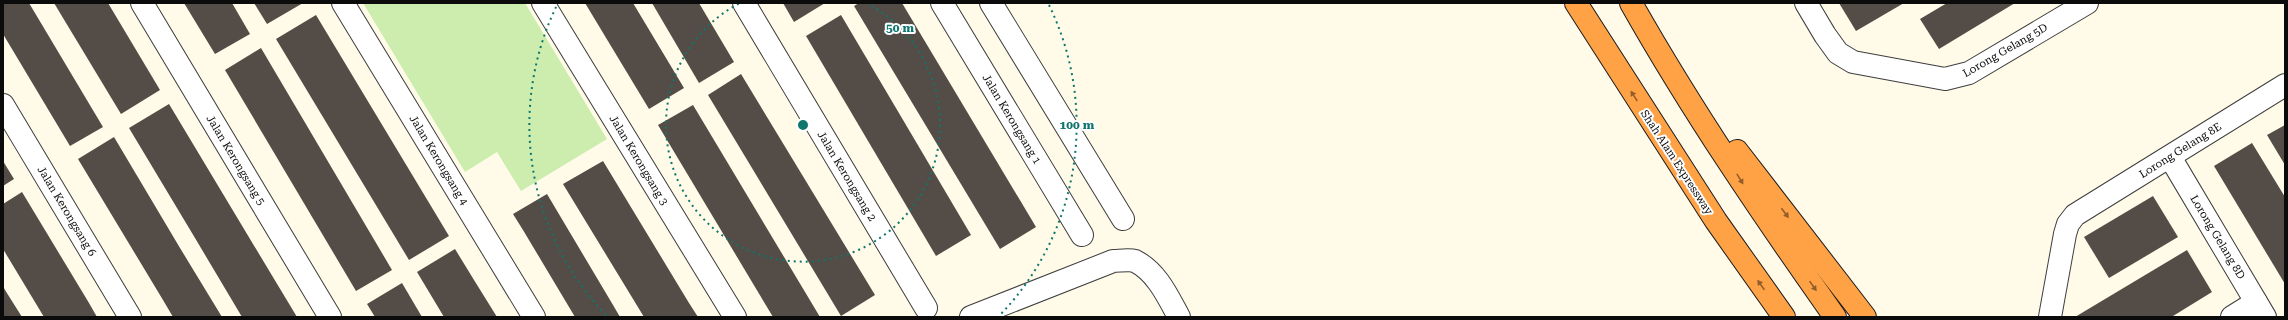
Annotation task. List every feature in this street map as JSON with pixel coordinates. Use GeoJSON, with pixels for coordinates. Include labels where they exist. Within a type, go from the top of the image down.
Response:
{"type":"FeatureCollection","features":[{"type":"Feature","properties":{"kind":"highway","name":"Shah Alam Expressway"},"geometry":{"type":"LineString","coordinates":[[1576,3],[1716,221],[1784,317]]}},
{"type":"Feature","properties":{"kind":"highway"},"geometry":{"type":"LineString","coordinates":[[1631,3],[1650,37],[1764,217],[1834,317]]}},
{"type":"Feature","properties":{"kind":"highway"},"geometry":{"type":"LineString","coordinates":[[1650,37],[1865,317]]}},
{"type":"Feature","properties":{"kind":"street","name":"Jalan Kerongsang 5"},"geometry":{"type":"LineString","coordinates":[[142,3],[330,317]]}},
{"type":"Feature","properties":{"kind":"street","name":"Jalan Kerongsang 4"},"geometry":{"type":"LineString","coordinates":[[343,3],[534,317]]}},
{"type":"Feature","properties":{"kind":"street","name":"Jalan Kerongsang 3"},"geometry":{"type":"LineString","coordinates":[[543,3],[735,317]]}},
{"type":"Feature","properties":{"kind":"street","name":"Jalan Kerongsang 2"},"geometry":{"type":"LineString","coordinates":[[744,3],[926,308]]}},
{"type":"Feature","properties":{"kind":"street","name":"Jalan Kerongsang 1"},"geometry":{"type":"LineString","coordinates":[[942,3],[1082,235]]}},
{"type":"Feature","properties":{"kind":"street"},"geometry":{"type":"LineString","coordinates":[[991,3],[1122,219]]}},
{"type":"Feature","properties":{"kind":"street","name":"Lorong Gelang 5D"},"geometry":{"type":"LineString","coordinates":[[1806,3],[1824,35],[1838,53],[1853,62],[1946,79],[1968,73],[2087,3]]}},
{"type":"Feature","properties":{"kind":"street","name":"Lorong Gelang 8E"},"geometry":{"type":"LineString","coordinates":[[2050,317],[2065,234],[2068,224],[2074,215],[2285,85]]}},
{"type":"Feature","properties":{"kind":"street","name":"Jalan Kerongsang 6"},"geometry":{"type":"LineString","coordinates":[[3,105],[130,317]]}},
{"type":"Feature","properties":{"kind":"street","name":"Lorong Gelang 8D"},"geometry":{"type":"LineString","coordinates":[[2170,157],[2261,310]]}},
{"type":"Feature","properties":{"kind":"street"},"geometry":{"type":"LineString","coordinates":[[971,317],[1113,261],[1134,261],[1146,269],[1163,287],[1179,317]]}},
{"type":"Feature","properties":{"kind":"street"},"geometry":{"type":"LineString","coordinates":[[2232,317],[2261,310]]}},
{"type":"Feature","properties":{"kind":"green space"},"geometry":{"type":"Polygon","coordinates":[[[363,3],[525,3],[607,139],[521,191],[497,152],[465,172],[363,3]]]}},
{"type":"Feature","properties":{"kind":"building"},"geometry":{"type":"Polygon","coordinates":[[[3,3],[29,3],[103,127],[70,146],[3,34],[3,3]]]}},
{"type":"Feature","properties":{"kind":"building"},"geometry":{"type":"Polygon","coordinates":[[[54,3],[108,3],[160,90],[121,114],[54,3]]]}},
{"type":"Feature","properties":{"kind":"building"},"geometry":{"type":"Polygon","coordinates":[[[184,3],[232,3],[250,34],[215,54],[184,3]]]}},
{"type":"Feature","properties":{"kind":"building"},"geometry":{"type":"Polygon","coordinates":[[[254,3],[303,3],[267,24],[254,3]]]}},
{"type":"Feature","properties":{"kind":"building"},"geometry":{"type":"Polygon","coordinates":[[[585,3],[633,3],[684,88],[649,109],[585,3]]]}},
{"type":"Feature","properties":{"kind":"building"},"geometry":{"type":"Polygon","coordinates":[[[652,3],[699,3],[734,62],[699,83],[652,3]]]}},
{"type":"Feature","properties":{"kind":"building"},"geometry":{"type":"Polygon","coordinates":[[[783,3],[825,3],[794,22],[783,3]]]}},
{"type":"Feature","properties":{"kind":"building"},"geometry":{"type":"Polygon","coordinates":[[[859,3],[902,3],[1036,227],[1000,249],[854,6],[859,3]]]}},
{"type":"Feature","properties":{"kind":"building"},"geometry":{"type":"Polygon","coordinates":[[[1839,3],[1904,3],[1856,31],[1839,3]]]}},
{"type":"Feature","properties":{"kind":"building"},"geometry":{"type":"Polygon","coordinates":[[[1947,3],[2015,3],[1939,49],[1920,19],[1947,3]]]}},
{"type":"Feature","properties":{"kind":"building"},"geometry":{"type":"Polygon","coordinates":[[[316,15],[449,236],[409,260],[276,39],[316,15]]]}},
{"type":"Feature","properties":{"kind":"building"},"geometry":{"type":"Polygon","coordinates":[[[841,15],[971,235],[936,256],[806,36],[841,15]]]}},
{"type":"Feature","properties":{"kind":"building"},"geometry":{"type":"Polygon","coordinates":[[[261,48],[392,270],[356,291],[225,70],[261,48]]]}},
{"type":"Feature","properties":{"kind":"building"},"geometry":{"type":"Polygon","coordinates":[[[741,74],[875,295],[841,316],[708,95],[741,74]]]}},
{"type":"Feature","properties":{"kind":"building"},"geometry":{"type":"Polygon","coordinates":[[[169,104],[297,317],[242,317],[129,128],[169,104]]]}},
{"type":"Feature","properties":{"kind":"building"},"geometry":{"type":"Polygon","coordinates":[[[693,105],[820,317],[773,317],[658,125],[693,105]]]}},
{"type":"Feature","properties":{"kind":"building"},"geometry":{"type":"Polygon","coordinates":[[[2285,125],[2285,165],[2267,135],[2285,125]]]}},
{"type":"Feature","properties":{"kind":"building"},"geometry":{"type":"Polygon","coordinates":[[[114,137],[222,317],[173,317],[78,159],[114,137]]]}},
{"type":"Feature","properties":{"kind":"building"},"geometry":{"type":"Polygon","coordinates":[[[2252,143],[2285,197],[2285,284],[2214,166],[2252,143]]]}},
{"type":"Feature","properties":{"kind":"building"},"geometry":{"type":"Polygon","coordinates":[[[3,161],[14,179],[3,186],[3,161]]]}},
{"type":"Feature","properties":{"kind":"building"},"geometry":{"type":"Polygon","coordinates":[[[603,161],[698,317],[644,317],[563,184],[603,161]]]}},
{"type":"Feature","properties":{"kind":"building"},"geometry":{"type":"Polygon","coordinates":[[[22,192],[97,317],[44,317],[3,249],[3,204],[22,192]]]}},
{"type":"Feature","properties":{"kind":"building"},"geometry":{"type":"Polygon","coordinates":[[[547,194],[620,317],[575,317],[513,214],[547,194]]]}},
{"type":"Feature","properties":{"kind":"building"},"geometry":{"type":"Polygon","coordinates":[[[2153,196],[2178,237],[2109,278],[2084,237],[2153,196]]]}},
{"type":"Feature","properties":{"kind":"building"},"geometry":{"type":"Polygon","coordinates":[[[455,249],[497,317],[444,317],[417,272],[455,249]]]}},
{"type":"Feature","properties":{"kind":"building"},"geometry":{"type":"Polygon","coordinates":[[[2187,250],[2212,292],[2173,316],[2075,317],[2187,250]]]}},
{"type":"Feature","properties":{"kind":"building"},"geometry":{"type":"Polygon","coordinates":[[[402,283],[422,317],[375,317],[367,304],[402,283]]]}},
{"type":"Feature","properties":{"kind":"building"},"geometry":{"type":"Polygon","coordinates":[[[3,286],[5,290],[22,317],[3,317],[3,286]]]}}]}
